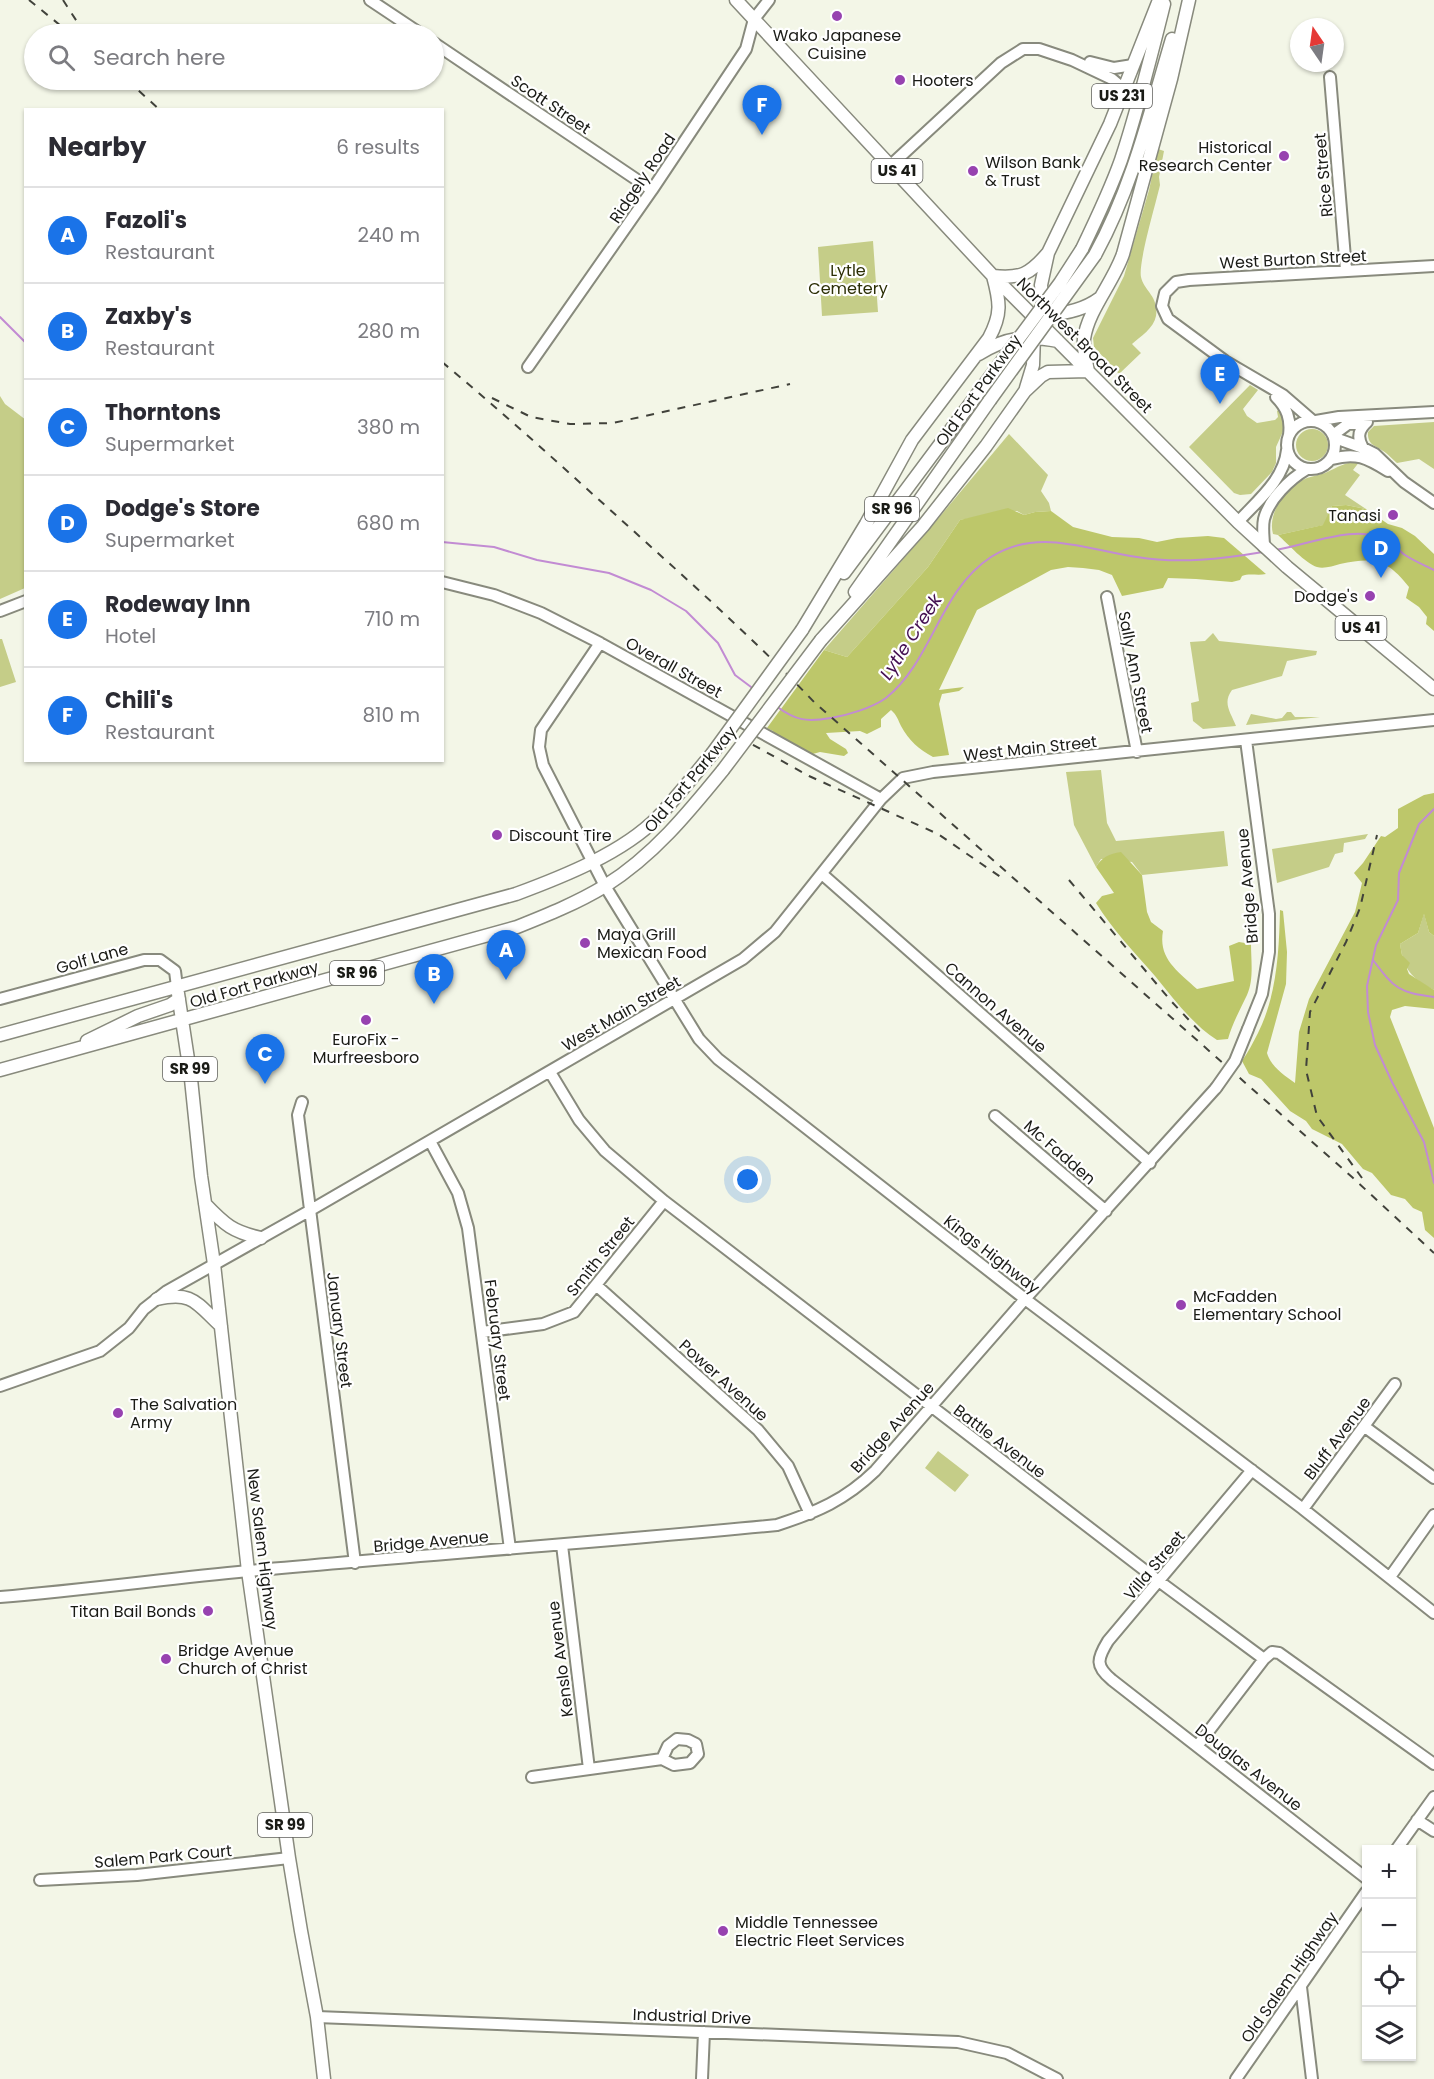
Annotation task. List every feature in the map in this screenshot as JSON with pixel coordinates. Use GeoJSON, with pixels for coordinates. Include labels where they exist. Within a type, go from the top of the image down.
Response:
{"type":"FeatureCollection","features":[{"type":"Feature","properties":{"kind":"main road","name":"Northwest Broad Street"},"geometry":{"type":"LineString","coordinates":[[736,0],[993,276],[1238,522],[1287,567],[1434,689]]}},
{"type":"Feature","properties":{"kind":"main road","name":"US 231"},"geometry":{"type":"LineString","coordinates":[[1048,253],[1122,95],[1159,0]]}},
{"type":"Feature","properties":{"kind":"main road","name":"Old Fort Parkway"},"geometry":{"type":"LineString","coordinates":[[0,1035],[178,993],[516,894],[592,862],[620,846],[657,818],[712,754],[1060,283],[1082,249],[1121,160],[1165,0]]}},
{"type":"Feature","properties":{"kind":"main road","name":"Old Fort Parkway"},"geometry":{"type":"LineString","coordinates":[[0,1071],[517,927],[570,905],[605,886],[638,863],[674,829],[723,770],[821,640],[1095,255],[1112,224],[1137,157],[1184,0]]}},
{"type":"Feature","properties":{"kind":"main road","name":"US 231"},"geometry":{"type":"LineString","coordinates":[[1100,298],[1112,280],[1123,254],[1171,79],[1189,0]]}},
{"type":"Feature","properties":{"kind":"main road"},"geometry":{"type":"LineString","coordinates":[[802,630],[866,524],[912,440],[989,338],[998,317],[999,298],[993,276],[1007,278],[1025,274],[1035,268],[1048,253]]}},
{"type":"Feature","properties":{"kind":"main road"},"geometry":{"type":"LineString","coordinates":[[1048,253],[1041,285],[1044,314],[1048,326],[1058,341]]}},
{"type":"Feature","properties":{"kind":"main road"},"geometry":{"type":"LineString","coordinates":[[1028,309],[1044,314],[1063,313],[1100,298]]}},
{"type":"Feature","properties":{"kind":"main road"},"geometry":{"type":"LineString","coordinates":[[821,640],[923,526],[986,446],[1025,391],[1048,372],[1088,371],[1084,341],[1100,298]]}},
{"type":"Feature","properties":{"kind":"main road"},"geometry":{"type":"LineString","coordinates":[[1025,391],[1033,364],[1035,337],[1028,309]]}},
{"type":"Feature","properties":{"kind":"main road"},"geometry":{"type":"LineString","coordinates":[[977,355],[999,343],[1035,337],[1058,341]]}},
{"type":"Feature","properties":{"kind":"main road"},"geometry":{"type":"LineString","coordinates":[[59,1054],[132,1019],[170,1005],[178,993]]}},
{"type":"Feature","properties":{"kind":"main road","name":"SR 99"},"geometry":{"type":"LineString","coordinates":[[178,993],[183,1021]]}},
{"type":"Feature","properties":{"kind":"main road","name":"New Salem Highway"},"geometry":{"type":"LineString","coordinates":[[183,1021],[214,1264],[248,1571],[289,1858],[317,2017],[324,2079]]}},
{"type":"Feature","properties":{"kind":"main road"},"geometry":{"type":"LineString","coordinates":[[205,1204],[220,1220],[234,1230],[261,1238]]}},
{"type":"Feature","properties":{"kind":"main road"},"geometry":{"type":"LineString","coordinates":[[157,1299],[174,1295],[187,1297],[221,1326]]}},
{"type":"Feature","properties":{"kind":"street"},"geometry":{"type":"LineString","coordinates":[[370,0],[406,24]]}},
{"type":"Feature","properties":{"kind":"street","name":"Ridgely Road"},"geometry":{"type":"LineString","coordinates":[[528,367],[652,190],[746,49],[754,19],[769,0]]}},
{"type":"Feature","properties":{"kind":"street"},"geometry":{"type":"LineString","coordinates":[[891,165],[1001,63],[1023,49],[1039,49],[1072,60],[1112,79],[1118,84],[1122,95]]}},
{"type":"Feature","properties":{"kind":"street","name":"Scott Street"},"geometry":{"type":"LineString","coordinates":[[444,50],[652,190]]}},
{"type":"Feature","properties":{"kind":"street"},"geometry":{"type":"LineString","coordinates":[[1072,60],[1114,68],[1134,65]]}},
{"type":"Feature","properties":{"kind":"street","name":"Rice Street"},"geometry":{"type":"LineString","coordinates":[[1330,76],[1346,270]]}},
{"type":"Feature","properties":{"kind":"street","name":"West Burton Street"},"geometry":{"type":"LineString","coordinates":[[1268,388],[1172,323],[1162,310],[1163,298],[1171,285],[1189,280],[1434,266]]}},
{"type":"Feature","properties":{"kind":"street"},"geometry":{"type":"LineString","coordinates":[[1268,388],[1283,395],[1314,421],[1323,424],[1334,436],[1380,458],[1397,475],[1434,503]]}},
{"type":"Feature","properties":{"kind":"street"},"geometry":{"type":"LineString","coordinates":[[1238,522],[1272,485],[1281,472],[1286,458],[1290,422],[1286,408],[1268,388]]}},
{"type":"Feature","properties":{"kind":"street"},"geometry":{"type":"LineString","coordinates":[[1289,435],[1301,423],[1339,417],[1434,412]]}},
{"type":"Feature","properties":{"kind":"street"},"geometry":{"type":"LineString","coordinates":[[1334,436],[1348,424],[1412,414]]}},
{"type":"Feature","properties":{"kind":"street"},"geometry":{"type":"LineString","coordinates":[[1363,448],[1359,435],[1367,422]]}},
{"type":"Feature","properties":{"kind":"street"},"geometry":{"type":"LineString","coordinates":[[1332,459],[1336,445],[1334,436]]}},
{"type":"Feature","properties":{"kind":"street"},"geometry":{"type":"LineString","coordinates":[[1287,447],[1291,459],[1307,469],[1321,468],[1332,459],[1344,455],[1357,455],[1397,475]]}},
{"type":"Feature","properties":{"kind":"street"},"geometry":{"type":"LineString","coordinates":[[1264,547],[1263,522],[1269,507],[1296,476],[1307,469]]}},
{"type":"Feature","properties":{"kind":"street","name":"Overall Street"},"geometry":{"type":"LineString","coordinates":[[444,582],[494,595],[541,613],[600,643],[881,799]]}},
{"type":"Feature","properties":{"kind":"street","name":"Sally Ann Street"},"geometry":{"type":"LineString","coordinates":[[1107,597],[1137,752]]}},
{"type":"Feature","properties":{"kind":"street"},"geometry":{"type":"LineString","coordinates":[[0,610],[24,602]]}},
{"type":"Feature","properties":{"kind":"street","name":"Kings Highway"},"geometry":{"type":"LineString","coordinates":[[600,643],[541,730],[539,747],[543,765],[605,886],[699,1038],[717,1059],[1025,1299],[1252,1470],[1434,1613]]}},
{"type":"Feature","properties":{"kind":"street","name":"West Main Street"},"geometry":{"type":"LineString","coordinates":[[0,1386],[100,1351],[129,1328],[144,1309],[167,1291],[430,1142],[743,959],[775,932],[881,799],[903,778],[933,772],[1434,720]]}},
{"type":"Feature","properties":{"kind":"street","name":"Bridge Avenue"},"geometry":{"type":"LineString","coordinates":[[0,1596],[93,1589],[248,1571],[777,1525],[832,1504],[858,1488],[1025,1299],[1150,1163],[1216,1088],[1235,1061],[1262,993],[1269,952],[1269,914],[1246,740]]}},
{"type":"Feature","properties":{"kind":"street","name":"Cannon Avenue"},"geometry":{"type":"LineString","coordinates":[[822,874],[1150,1163]]}},
{"type":"Feature","properties":{"kind":"street","name":"Golf Lane"},"geometry":{"type":"LineString","coordinates":[[0,999],[144,960],[160,960],[175,971],[178,993]]}},
{"type":"Feature","properties":{"kind":"street","name":"Battle Avenue"},"geometry":{"type":"LineString","coordinates":[[550,1072],[579,1120],[606,1151],[664,1201],[1160,1582],[1264,1659]]}},
{"type":"Feature","properties":{"kind":"street","name":"January Street"},"geometry":{"type":"LineString","coordinates":[[302,1102],[298,1115],[309,1211],[355,1563]]}},
{"type":"Feature","properties":{"kind":"street","name":"Mc Fadden"},"geometry":{"type":"LineString","coordinates":[[995,1116],[1106,1210]]}},
{"type":"Feature","properties":{"kind":"street","name":"February Street"},"geometry":{"type":"LineString","coordinates":[[430,1142],[458,1193],[468,1228],[510,1550]]}},
{"type":"Feature","properties":{"kind":"street","name":"Smith Street"},"geometry":{"type":"LineString","coordinates":[[482,1332],[543,1324],[574,1312],[664,1201]]}},
{"type":"Feature","properties":{"kind":"street","name":"Power Avenue"},"geometry":{"type":"LineString","coordinates":[[596,1285],[758,1430],[788,1466],[810,1514]]}},
{"type":"Feature","properties":{"kind":"street","name":"Bluff Avenue"},"geometry":{"type":"LineString","coordinates":[[1302,1509],[1395,1384]]}},
{"type":"Feature","properties":{"kind":"street"},"geometry":{"type":"LineString","coordinates":[[1365,1426],[1434,1478]]}},
{"type":"Feature","properties":{"kind":"street","name":"Villa Street"},"geometry":{"type":"LineString","coordinates":[[1112,1680],[1102,1672],[1099,1657],[1108,1641],[1252,1470]]}},
{"type":"Feature","properties":{"kind":"street"},"geometry":{"type":"LineString","coordinates":[[1390,1577],[1434,1515]]}},
{"type":"Feature","properties":{"kind":"street","name":"Kenslo Avenue"},"geometry":{"type":"LineString","coordinates":[[562,1545],[589,1769]]}},
{"type":"Feature","properties":{"kind":"street"},"geometry":{"type":"LineString","coordinates":[[1198,1745],[1264,1659],[1272,1652],[1279,1653],[1434,1764]]}},
{"type":"Feature","properties":{"kind":"street","name":"Douglas Avenue"},"geometry":{"type":"LineString","coordinates":[[1112,1680],[1362,1875]]}},
{"type":"Feature","properties":{"kind":"street"},"geometry":{"type":"LineString","coordinates":[[532,1777],[662,1758]]}},
{"type":"Feature","properties":{"kind":"street"},"geometry":{"type":"LineString","coordinates":[[1400,1845],[1434,1797]]}},
{"type":"Feature","properties":{"kind":"street"},"geometry":{"type":"LineString","coordinates":[[1417,1820],[1434,1831]]}},
{"type":"Feature","properties":{"kind":"street","name":"Salem Park Court"},"geometry":{"type":"LineString","coordinates":[[40,1880],[137,1875],[289,1858]]}},
{"type":"Feature","properties":{"kind":"street","name":"Old Salem Highway"},"geometry":{"type":"LineString","coordinates":[[1236,2079],[1362,1898]]}},
{"type":"Feature","properties":{"kind":"street"},"geometry":{"type":"LineString","coordinates":[[1301,1987],[1312,2079]]}},
{"type":"Feature","properties":{"kind":"street","name":"Industrial Drive"},"geometry":{"type":"LineString","coordinates":[[317,2017],[957,2042],[1007,2053],[1058,2079]]}},
{"type":"Feature","properties":{"kind":"street"},"geometry":{"type":"LineString","coordinates":[[702,2079],[704,2032]]}},
{"type":"Feature","properties":{"kind":"green space"},"geometry":{"type":"Polygon","coordinates":[[[1158,149],[1164,151],[1159,177],[1160,185],[1141,270],[1143,282],[1155,303],[1156,316],[1150,328],[1132,344],[1141,353],[1119,374],[1094,347],[1093,338],[1124,276],[1149,190],[1158,149]]]}},
{"type":"Feature","properties":{"kind":"green space","name":"Lytle Cemetery"},"geometry":{"type":"Polygon","coordinates":[[[873,241],[878,312],[822,316],[818,247],[873,241]]]}},
{"type":"Feature","properties":{"kind":"green space"},"geometry":{"type":"Polygon","coordinates":[[[1250,385],[1258,390],[1243,409],[1247,416],[1257,423],[1275,420],[1278,417],[1277,411],[1281,408],[1285,427],[1276,447],[1276,463],[1272,472],[1251,494],[1240,495],[1234,493],[1189,447],[1250,385]]]}},
{"type":"Feature","properties":{"kind":"green space"},"geometry":{"type":"Polygon","coordinates":[[[0,396],[5,404],[24,418],[24,588],[0,599],[0,396]]]}},
{"type":"Feature","properties":{"kind":"green space"},"geometry":{"type":"Polygon","coordinates":[[[1434,422],[1434,469],[1419,459],[1397,463],[1373,445],[1368,437],[1368,432],[1374,426],[1434,422]]]}},
{"type":"Feature","properties":{"kind":"green space"},"geometry":{"type":"Polygon","coordinates":[[[1312,429],[1323,434],[1328,445],[1323,456],[1312,461],[1301,456],[1296,445],[1301,434],[1312,429]]]}},
{"type":"Feature","properties":{"kind":"green space"},"geometry":{"type":"Polygon","coordinates":[[[1009,434],[1048,475],[1041,491],[1051,511],[1024,515],[1017,511],[960,520],[928,567],[847,657],[824,650],[926,533],[1009,434]]]}},
{"type":"Feature","properties":{"kind":"green space"},"geometry":{"type":"Polygon","coordinates":[[[1360,461],[1353,470],[1360,475],[1345,495],[1366,509],[1346,505],[1332,506],[1324,525],[1278,535],[1273,534],[1273,517],[1276,509],[1292,487],[1307,478],[1360,461]]]}},
{"type":"Feature","properties":{"kind":"green space"},"geometry":{"type":"Polygon","coordinates":[[[1346,505],[1366,509],[1388,524],[1402,528],[1415,536],[1434,554],[1434,631],[1426,624],[1427,617],[1419,607],[1406,598],[1409,587],[1386,566],[1379,562],[1362,561],[1317,567],[1302,558],[1278,535],[1323,525],[1332,506],[1346,505]]]}},
{"type":"Feature","properties":{"kind":"green space"},"geometry":{"type":"Polygon","coordinates":[[[1008,508],[1024,515],[1051,511],[1073,527],[1112,537],[1139,538],[1157,542],[1208,536],[1224,538],[1266,574],[1245,575],[1240,580],[1232,582],[1168,578],[1163,588],[1122,596],[1112,575],[1099,570],[1068,567],[1051,570],[977,610],[939,690],[964,687],[959,691],[942,694],[939,704],[949,755],[933,757],[919,748],[907,736],[891,710],[881,719],[881,727],[867,734],[860,731],[826,733],[830,739],[846,749],[848,753],[844,756],[820,752],[798,758],[776,745],[773,731],[767,728],[824,650],[847,657],[928,567],[960,520],[1008,508]]]}},
{"type":"Feature","properties":{"kind":"green space"},"geometry":{"type":"Polygon","coordinates":[[[1213,633],[1219,641],[1317,651],[1316,655],[1287,661],[1282,676],[1232,690],[1228,704],[1236,726],[1203,729],[1193,721],[1191,703],[1199,701],[1190,642],[1205,641],[1213,633]]]}},
{"type":"Feature","properties":{"kind":"green space"},"geometry":{"type":"Polygon","coordinates":[[[0,639],[2,639],[16,682],[0,687],[0,639]]]}},
{"type":"Feature","properties":{"kind":"green space"},"geometry":{"type":"Polygon","coordinates":[[[1287,712],[1291,712],[1295,717],[1320,717],[1246,725],[1251,714],[1276,719],[1282,718],[1287,712]]]}},
{"type":"Feature","properties":{"kind":"green space"},"geometry":{"type":"Polygon","coordinates":[[[1101,770],[1107,823],[1116,841],[1224,831],[1228,866],[1142,875],[1132,862],[1101,859],[1096,867],[1074,825],[1066,772],[1101,770]]]}},
{"type":"Feature","properties":{"kind":"green space"},"geometry":{"type":"Polygon","coordinates":[[[1434,793],[1434,936],[1429,932],[1424,914],[1418,933],[1400,944],[1402,955],[1410,963],[1407,969],[1409,974],[1434,990],[1434,1009],[1405,1006],[1392,1010],[1390,1017],[1434,1128],[1434,1238],[1425,1230],[1422,1212],[1413,1208],[1405,1199],[1391,1195],[1372,1173],[1363,1169],[1342,1144],[1312,1129],[1306,1121],[1290,1111],[1261,1079],[1249,1074],[1242,1061],[1258,1033],[1269,1004],[1278,957],[1280,910],[1283,911],[1287,952],[1286,984],[1267,1053],[1275,1067],[1295,1083],[1299,1032],[1309,999],[1355,912],[1362,883],[1354,873],[1381,836],[1385,837],[1398,828],[1398,809],[1424,795],[1434,793]]]}},
{"type":"Feature","properties":{"kind":"green space"},"geometry":{"type":"Polygon","coordinates":[[[1368,834],[1365,839],[1344,843],[1343,852],[1335,854],[1329,867],[1277,883],[1272,849],[1368,834]]]}},
{"type":"Feature","properties":{"kind":"green space"},"geometry":{"type":"Polygon","coordinates":[[[1121,852],[1142,875],[1147,912],[1151,922],[1163,931],[1162,941],[1167,957],[1171,964],[1197,989],[1234,981],[1229,946],[1239,942],[1251,944],[1251,983],[1228,1039],[1217,1040],[1191,1019],[1124,941],[1096,903],[1102,896],[1114,893],[1096,867],[1106,856],[1121,852]]]}},
{"type":"Feature","properties":{"kind":"green space"},"geometry":{"type":"Polygon","coordinates":[[[1424,913],[1429,932],[1434,936],[1434,990],[1414,977],[1406,967],[1400,944],[1418,933],[1424,913]]]}},
{"type":"Feature","properties":{"kind":"green space"},"geometry":{"type":"Polygon","coordinates":[[[938,1451],[969,1475],[955,1492],[925,1468],[938,1451]]]}},
{"type":"Feature","properties":{"kind":"waterway","name":"Lytle Creek"},"geometry":{"type":"LineString","coordinates":[[0,317],[24,341]]}},
{"type":"Feature","properties":{"kind":"waterway","name":"Lytle Creek"},"geometry":{"type":"LineString","coordinates":[[1275,550],[1347,534],[1375,535],[1388,540],[1405,555],[1434,570]]}},
{"type":"Feature","properties":{"kind":"waterway","name":"Lytle Creek"},"geometry":{"type":"LineString","coordinates":[[444,542],[494,547],[537,560],[609,573],[651,590],[686,611],[718,643],[735,675],[755,690]]}},
{"type":"Feature","properties":{"kind":"waterway","name":"Lytle Creek"},"geometry":{"type":"LineString","coordinates":[[776,706],[790,715],[815,720],[852,713],[886,698],[915,665],[959,588],[973,571],[991,557],[1009,548],[1027,543],[1063,543],[1137,557],[1169,560],[1216,559],[1263,552]]}},
{"type":"Feature","properties":{"kind":"waterway","name":"Lytle Creek"},"geometry":{"type":"LineString","coordinates":[[1434,809],[1419,824],[1399,873],[1398,900],[1376,945],[1367,986],[1368,1012],[1375,1045],[1424,1142],[1434,1183]]}},
{"type":"Feature","properties":{"kind":"waterway"},"geometry":{"type":"LineString","coordinates":[[1373,960],[1398,988],[1434,997]]}},
{"type":"Feature","properties":{"kind":"railway"},"geometry":{"type":"LineString","coordinates":[[29,0],[59,24]]}},
{"type":"Feature","properties":{"kind":"railway"},"geometry":{"type":"LineString","coordinates":[[63,0],[79,24]]}},
{"type":"Feature","properties":{"kind":"railway"},"geometry":{"type":"LineString","coordinates":[[138,90],[158,108]]}},
{"type":"Feature","properties":{"kind":"railway"},"geometry":{"type":"LineString","coordinates":[[444,364],[699,590],[814,702],[1352,1177],[1434,1253]]}},
{"type":"Feature","properties":{"kind":"railway"},"geometry":{"type":"LineString","coordinates":[[492,398],[531,417],[570,424],[613,423],[790,384]]}},
{"type":"Feature","properties":{"kind":"railway"},"geometry":{"type":"LineString","coordinates":[[739,737],[809,776],[938,834],[1005,880]]}},
{"type":"Feature","properties":{"kind":"railway"},"geometry":{"type":"LineString","coordinates":[[1362,1178],[1317,1116],[1306,1070],[1310,1012],[1346,942],[1360,908],[1377,835]]}},
{"type":"Feature","properties":{"kind":"railway"},"geometry":{"type":"LineString","coordinates":[[1069,880],[1171,1001],[1204,1036]]}},
{"type":"Feature","properties":{"kind":"place","name":"Wako Japanese Cuisine"},"geometry":{"type":"Point","coordinates":[837,16]}},
{"type":"Feature","properties":{"kind":"place","name":"Hooters"},"geometry":{"type":"Point","coordinates":[900,80]}},
{"type":"Feature","properties":{"kind":"place","name":"Chili's"},"geometry":{"type":"Point","coordinates":[762,135]}},
{"type":"Feature","properties":{"kind":"place","name":"Historical Research Center"},"geometry":{"type":"Point","coordinates":[1284,156]}},
{"type":"Feature","properties":{"kind":"place","name":"Wilson Bank & Trust"},"geometry":{"type":"Point","coordinates":[973,171]}},
{"type":"Feature","properties":{"kind":"place","name":"Rodeway Inn"},"geometry":{"type":"Point","coordinates":[1220,404]}},
{"type":"Feature","properties":{"kind":"place","name":"Tanasi"},"geometry":{"type":"Point","coordinates":[1393,515]}},
{"type":"Feature","properties":{"kind":"place","name":"Dodge's Store"},"geometry":{"type":"Point","coordinates":[1381,578]}},
{"type":"Feature","properties":{"kind":"place","name":"Dodge's"},"geometry":{"type":"Point","coordinates":[1370,596]}},
{"type":"Feature","properties":{"kind":"place","name":"Discount Tire"},"geometry":{"type":"Point","coordinates":[497,835]}},
{"type":"Feature","properties":{"kind":"place","name":"Maya Grill Mexican Food"},"geometry":{"type":"Point","coordinates":[585,943]}},
{"type":"Feature","properties":{"kind":"place","name":"Fazoli's"},"geometry":{"type":"Point","coordinates":[506,980]}},
{"type":"Feature","properties":{"kind":"place","name":"Zaxby's"},"geometry":{"type":"Point","coordinates":[434,1004]}},
{"type":"Feature","properties":{"kind":"place","name":"EuroFix - Murfreesboro"},"geometry":{"type":"Point","coordinates":[366,1020]}},
{"type":"Feature","properties":{"kind":"place","name":"Thorntons"},"geometry":{"type":"Point","coordinates":[265,1084]}},
{"type":"Feature","properties":{"kind":"place","name":"McFadden Elementary School"},"geometry":{"type":"Point","coordinates":[1181,1305]}},
{"type":"Feature","properties":{"kind":"place","name":"The Salvation Army"},"geometry":{"type":"Point","coordinates":[118,1413]}},
{"type":"Feature","properties":{"kind":"place","name":"Titan Bail Bonds"},"geometry":{"type":"Point","coordinates":[208,1611]}},
{"type":"Feature","properties":{"kind":"place","name":"Bridge Avenue Church of Christ"},"geometry":{"type":"Point","coordinates":[166,1659]}},
{"type":"Feature","properties":{"kind":"place","name":"Middle Tennessee Electric Fleet Services"},"geometry":{"type":"Point","coordinates":[723,1931]}}]}
